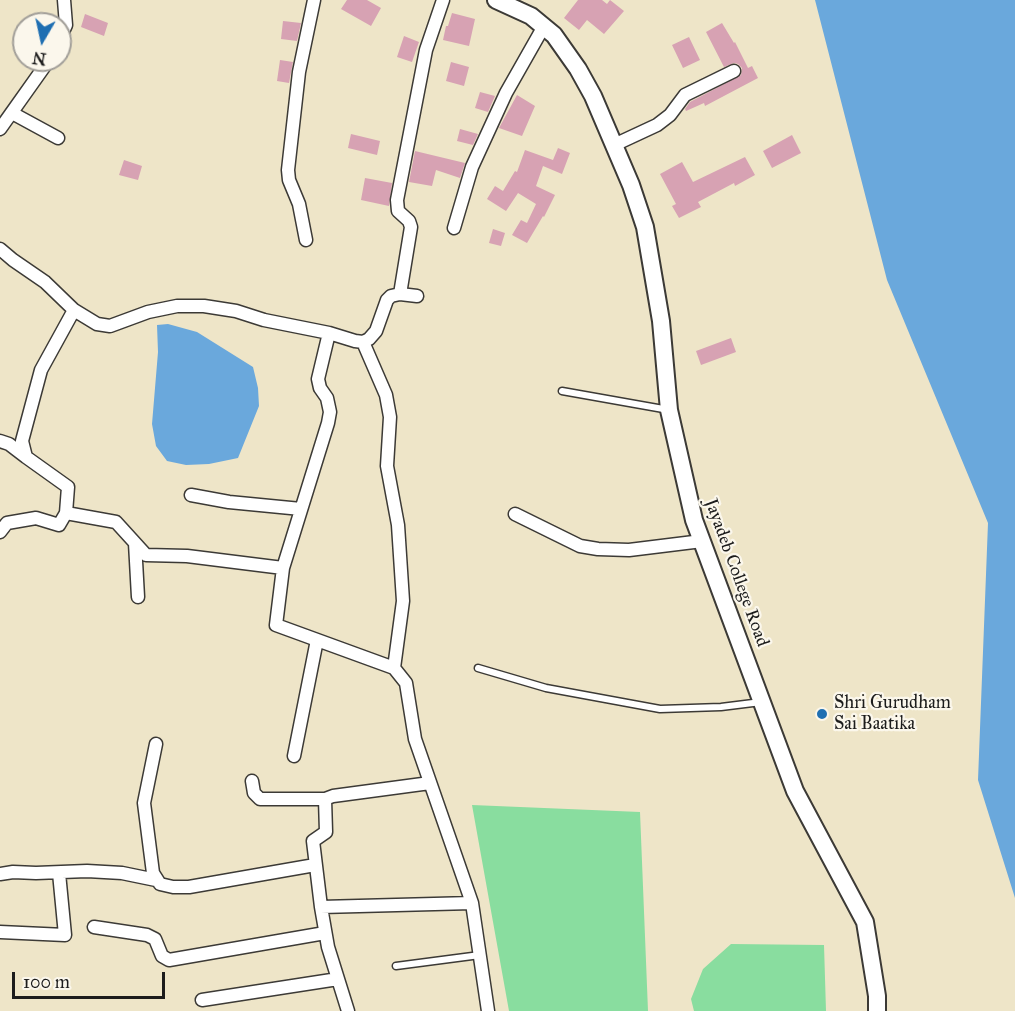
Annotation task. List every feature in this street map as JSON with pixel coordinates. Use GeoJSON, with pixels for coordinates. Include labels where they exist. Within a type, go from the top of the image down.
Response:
{"type":"FeatureCollection","features":[{"type":"Feature","properties":{"kind":"street"},"geometry":{"type":"LineString","coordinates":[[306,240],[299,204],[287,175],[299,72],[314,0]]}},
{"type":"Feature","properties":{"kind":"street"},"geometry":{"type":"LineString","coordinates":[[399,294],[411,227],[409,221],[398,211],[397,200],[421,71],[443,0]]}},
{"type":"Feature","properties":{"kind":"street","name":"Jayadeb College Road"},"geometry":{"type":"LineString","coordinates":[[496,0],[531,16],[554,35],[578,69],[593,96],[631,185],[645,227],[661,321],[669,410],[694,520],[795,792],[865,922],[877,996],[877,1011]]}},
{"type":"Feature","properties":{"kind":"street"},"geometry":{"type":"LineString","coordinates":[[454,228],[472,167],[506,93],[544,26]]}},
{"type":"Feature","properties":{"kind":"street"},"geometry":{"type":"LineString","coordinates":[[614,145],[657,125],[670,115],[685,95],[734,71]]}},
{"type":"Feature","properties":{"kind":"street"},"geometry":{"type":"LineString","coordinates":[[0,129],[41,72]]}},
{"type":"Feature","properties":{"kind":"street"},"geometry":{"type":"LineString","coordinates":[[12,113],[58,138]]}},
{"type":"Feature","properties":{"kind":"street"},"geometry":{"type":"LineString","coordinates":[[0,249],[45,282],[74,310],[97,324],[110,326],[148,312],[177,306],[204,306],[236,311],[264,320],[363,342],[369,339],[375,330],[387,300],[391,296],[399,294],[417,296]]}},
{"type":"Feature","properties":{"kind":"street"},"geometry":{"type":"LineString","coordinates":[[26,457],[22,441],[41,370],[74,310]]}},
{"type":"Feature","properties":{"kind":"street"},"geometry":{"type":"LineString","coordinates":[[330,333],[318,379],[327,398],[330,412],[283,568],[276,626],[394,668],[406,683],[415,739],[472,903],[488,1011]]}},
{"type":"Feature","properties":{"kind":"street"},"geometry":{"type":"LineString","coordinates":[[363,342],[386,395],[390,417],[387,466],[398,525],[403,601],[394,668]]}},
{"type":"Feature","properties":{"kind":"street"},"geometry":{"type":"LineString","coordinates":[[0,441],[9,444],[68,488],[66,513],[59,525],[36,518],[8,523],[0,532]]}},
{"type":"Feature","properties":{"kind":"street"},"geometry":{"type":"LineString","coordinates":[[191,495],[229,502],[301,509]]}},
{"type":"Feature","properties":{"kind":"street"},"geometry":{"type":"LineString","coordinates":[[66,513],[116,522],[146,555],[188,556],[283,568]]}},
{"type":"Feature","properties":{"kind":"street"},"geometry":{"type":"LineString","coordinates":[[515,514],[580,546],[598,549],[629,550],[702,541]]}},
{"type":"Feature","properties":{"kind":"street"},"geometry":{"type":"LineString","coordinates":[[135,543],[138,597]]}},
{"type":"Feature","properties":{"kind":"street"},"geometry":{"type":"LineString","coordinates":[[294,756],[317,640]]}},
{"type":"Feature","properties":{"kind":"street"},"geometry":{"type":"LineString","coordinates":[[156,744],[144,803],[156,880]]}},
{"type":"Feature","properties":{"kind":"street"},"geometry":{"type":"LineString","coordinates":[[252,781],[254,793],[260,799],[325,799],[430,783]]}},
{"type":"Feature","properties":{"kind":"street"},"geometry":{"type":"LineString","coordinates":[[325,799],[326,832],[313,841],[315,865],[326,933],[348,1011]]}},
{"type":"Feature","properties":{"kind":"street"},"geometry":{"type":"LineString","coordinates":[[0,874],[87,871],[122,873],[156,880],[165,886],[189,886],[315,865]]}},
{"type":"Feature","properties":{"kind":"street"},"geometry":{"type":"LineString","coordinates":[[0,932],[65,935],[59,873]]}},
{"type":"Feature","properties":{"kind":"street"},"geometry":{"type":"LineString","coordinates":[[321,907],[472,903]]}},
{"type":"Feature","properties":{"kind":"street"},"geometry":{"type":"LineString","coordinates":[[94,927],[147,935],[155,939],[162,956],[169,960],[326,933]]}},
{"type":"Feature","properties":{"kind":"street"},"geometry":{"type":"LineString","coordinates":[[202,1000],[338,979]]}},
{"type":"Feature","properties":{"kind":"lane"},"geometry":{"type":"LineString","coordinates":[[562,391],[669,410]]}},
{"type":"Feature","properties":{"kind":"lane"},"geometry":{"type":"LineString","coordinates":[[478,668],[546,688],[660,709],[762,702]]}},
{"type":"Feature","properties":{"kind":"lane"},"geometry":{"type":"LineString","coordinates":[[396,966],[480,955]]}},
{"type":"Feature","properties":{"kind":"green space"},"geometry":{"type":"Polygon","coordinates":[[[472,805],[640,812],[648,1011],[509,1011],[472,805]]]}},
{"type":"Feature","properties":{"kind":"green space"},"geometry":{"type":"Polygon","coordinates":[[[731,944],[824,945],[826,1011],[694,1011],[691,999],[703,969],[731,944]]]}},
{"type":"Feature","properties":{"kind":"water"},"geometry":{"type":"Polygon","coordinates":[[[815,0],[1015,0],[1015,898],[978,780],[988,523],[887,280],[815,0]]]}},
{"type":"Feature","properties":{"kind":"water"},"geometry":{"type":"Polygon","coordinates":[[[168,324],[197,332],[253,367],[259,406],[238,458],[209,464],[186,465],[167,461],[156,446],[152,424],[158,352],[157,325],[168,324]]]}},
{"type":"Feature","properties":{"kind":"building"},"geometry":{"type":"Polygon","coordinates":[[[347,0],[367,0],[381,8],[371,26],[341,9],[347,0]]]}},
{"type":"Feature","properties":{"kind":"building"},"geometry":{"type":"Polygon","coordinates":[[[578,0],[602,0],[607,4],[610,0],[624,11],[604,34],[587,20],[579,30],[564,18],[578,0]]]}},
{"type":"Feature","properties":{"kind":"building"},"geometry":{"type":"Polygon","coordinates":[[[452,13],[475,19],[469,46],[443,40],[452,13]]]}},
{"type":"Feature","properties":{"kind":"building"},"geometry":{"type":"Polygon","coordinates":[[[85,14],[108,23],[104,36],[81,27],[85,14]]]}},
{"type":"Feature","properties":{"kind":"building"},"geometry":{"type":"Polygon","coordinates":[[[283,21],[301,23],[297,41],[281,39],[283,21]]]}},
{"type":"Feature","properties":{"kind":"building"},"geometry":{"type":"Polygon","coordinates":[[[722,23],[748,68],[752,66],[758,78],[705,106],[704,103],[686,111],[690,102],[741,75],[742,68],[738,64],[734,63],[724,67],[706,32],[722,23]]]}},
{"type":"Feature","properties":{"kind":"building"},"geometry":{"type":"Polygon","coordinates":[[[404,36],[419,42],[412,62],[397,57],[404,36]]]}},
{"type":"Feature","properties":{"kind":"building"},"geometry":{"type":"Polygon","coordinates":[[[689,37],[700,60],[683,68],[672,45],[689,37]]]}},
{"type":"Feature","properties":{"kind":"building"},"geometry":{"type":"Polygon","coordinates":[[[280,60],[293,62],[289,83],[277,81],[280,60]]]}},
{"type":"Feature","properties":{"kind":"building"},"geometry":{"type":"Polygon","coordinates":[[[451,62],[469,67],[464,86],[446,81],[451,62]]]}},
{"type":"Feature","properties":{"kind":"building"},"geometry":{"type":"Polygon","coordinates":[[[480,92],[495,96],[488,112],[475,108],[480,92]]]}},
{"type":"Feature","properties":{"kind":"building"},"geometry":{"type":"Polygon","coordinates":[[[517,95],[535,106],[522,136],[499,128],[517,95]]]}},
{"type":"Feature","properties":{"kind":"building"},"geometry":{"type":"Polygon","coordinates":[[[460,129],[478,134],[473,145],[457,141],[460,129]]]}},
{"type":"Feature","properties":{"kind":"building"},"geometry":{"type":"Polygon","coordinates":[[[351,134],[380,141],[377,155],[348,148],[351,134]]]}},
{"type":"Feature","properties":{"kind":"building"},"geometry":{"type":"Polygon","coordinates":[[[792,135],[801,153],[772,168],[763,151],[792,135]]]}},
{"type":"Feature","properties":{"kind":"building"},"geometry":{"type":"Polygon","coordinates":[[[558,148],[570,153],[562,174],[543,166],[536,186],[555,195],[527,243],[512,235],[521,220],[527,223],[536,204],[518,193],[506,211],[487,199],[495,186],[503,191],[515,171],[517,172],[525,150],[553,160],[558,148]]]}},
{"type":"Feature","properties":{"kind":"building"},"geometry":{"type":"Polygon","coordinates":[[[415,151],[465,163],[460,178],[436,170],[432,186],[409,182],[415,151]]]}},
{"type":"Feature","properties":{"kind":"building"},"geometry":{"type":"Polygon","coordinates":[[[745,157],[755,175],[698,202],[701,207],[679,218],[672,206],[676,204],[660,174],[682,162],[693,182],[745,157]]]}},
{"type":"Feature","properties":{"kind":"building"},"geometry":{"type":"Polygon","coordinates":[[[124,160],[142,166],[138,180],[119,175],[124,160]]]}},
{"type":"Feature","properties":{"kind":"building"},"geometry":{"type":"Polygon","coordinates":[[[365,178],[392,183],[389,206],[361,200],[365,178]]]}},
{"type":"Feature","properties":{"kind":"building"},"geometry":{"type":"Polygon","coordinates":[[[493,229],[505,233],[501,246],[489,243],[493,229]]]}},
{"type":"Feature","properties":{"kind":"building"},"geometry":{"type":"Polygon","coordinates":[[[731,338],[736,352],[701,365],[696,351],[731,338]]]}},
{"type":"Feature","properties":{"kind":"place","name":"Shri Gurudham Sai Baatika"},"geometry":{"type":"Point","coordinates":[822,714]}}]}
